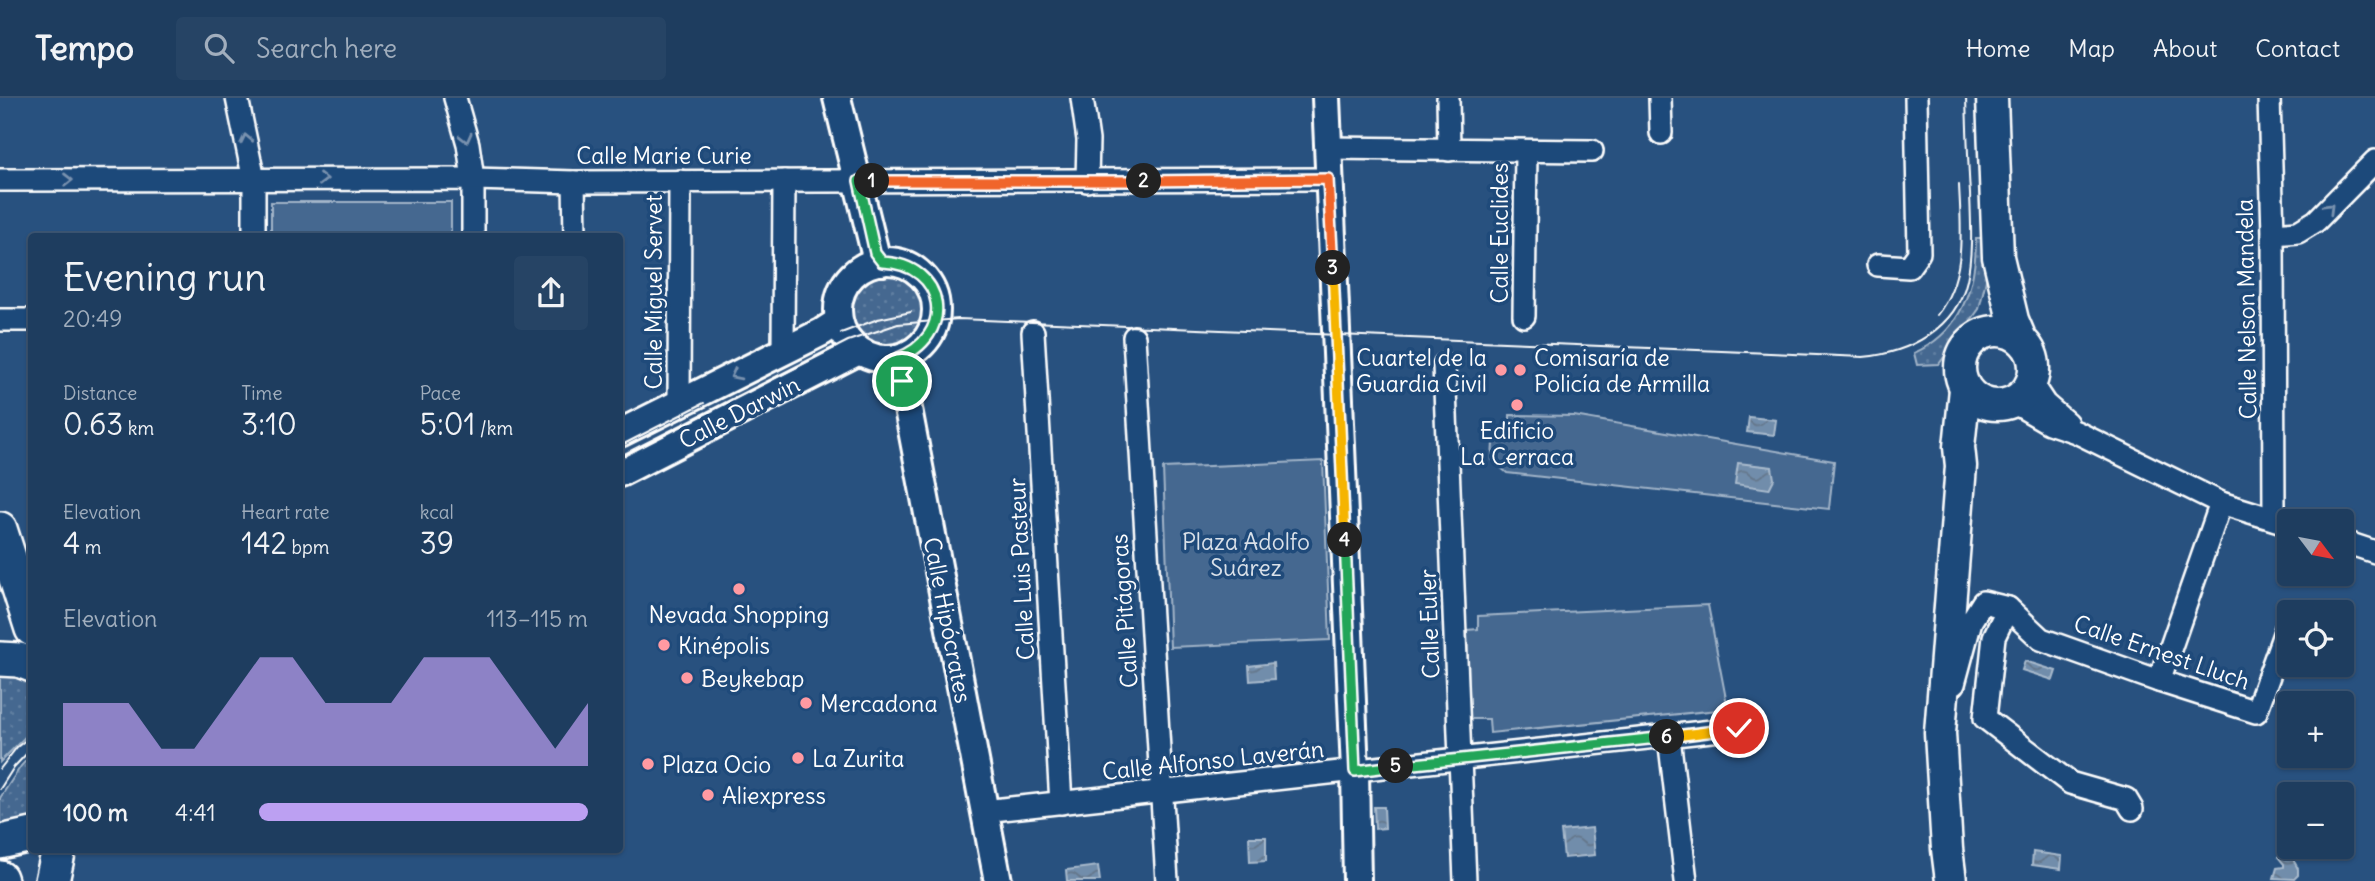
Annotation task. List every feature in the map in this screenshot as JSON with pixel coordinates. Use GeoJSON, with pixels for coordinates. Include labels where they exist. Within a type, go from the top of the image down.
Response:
{"type":"FeatureCollection","features":[{"type":"Feature","properties":{"kind":"main road"},"geometry":{"type":"LineString","coordinates":[[1992,98],[1998,257],[2013,320],[2021,339]]}},
{"type":"Feature","properties":{"kind":"main road"},"geometry":{"type":"LineString","coordinates":[[1979,335],[1989,303],[1998,257]]}},
{"type":"Feature","properties":{"kind":"main road"},"geometry":{"type":"LineString","coordinates":[[1961,466],[1974,434],[2013,397],[2035,371],[2029,348],[2012,333],[2001,330],[1979,335],[1969,342],[1962,352],[1960,377],[1965,388],[1983,403],[2013,397]]}},
{"type":"Feature","properties":{"kind":"main road"},"geometry":{"type":"LineString","coordinates":[[1951,881],[1940,733],[1965,388]]}},
{"type":"Feature","properties":{"kind":"main road"},"geometry":{"type":"LineString","coordinates":[[0,529],[28,616]]}},
{"type":"Feature","properties":{"kind":"main road"},"geometry":{"type":"LineString","coordinates":[[0,659],[28,663]]}},
{"type":"Feature","properties":{"kind":"main road"},"geometry":{"type":"LineString","coordinates":[[0,842],[28,836]]}},
{"type":"Feature","properties":{"kind":"main road"},"geometry":{"type":"LineString","coordinates":[[52,881],[58,853]]}},
{"type":"Feature","properties":{"kind":"street"},"geometry":{"type":"LineString","coordinates":[[237,98],[254,180],[254,233]]}},
{"type":"Feature","properties":{"kind":"street"},"geometry":{"type":"LineString","coordinates":[[456,98],[468,144],[473,233]]}},
{"type":"Feature","properties":{"kind":"street"},"geometry":{"type":"LineString","coordinates":[[837,98],[875,253],[882,262]]}},
{"type":"Feature","properties":{"kind":"street"},"geometry":{"type":"LineString","coordinates":[[1082,98],[1088,140],[1087,181]]}},
{"type":"Feature","properties":{"kind":"street"},"geometry":{"type":"LineString","coordinates":[[1326,98],[1355,771],[1357,881]]}},
{"type":"Feature","properties":{"kind":"street"},"geometry":{"type":"LineString","coordinates":[[1448,98],[1449,150]]}},
{"type":"Feature","properties":{"kind":"street"},"geometry":{"type":"LineString","coordinates":[[1660,98],[1661,133]]}},
{"type":"Feature","properties":{"kind":"street"},"geometry":{"type":"LineString","coordinates":[[1878,265],[1909,267],[1919,253],[1916,98]]}},
{"type":"Feature","properties":{"kind":"street","name":"Calle Nelson Mandela"},"geometry":{"type":"LineString","coordinates":[[2269,98],[2282,509]]}},
{"type":"Feature","properties":{"kind":"street"},"geometry":{"type":"LineString","coordinates":[[1327,148],[1592,151]]}},
{"type":"Feature","properties":{"kind":"street","name":"Calle Euclides"},"geometry":{"type":"LineString","coordinates":[[1524,316],[1526,151]]}},
{"type":"Feature","properties":{"kind":"street"},"geometry":{"type":"LineString","coordinates":[[2273,234],[2298,232],[2316,221],[2375,161]]}},
{"type":"Feature","properties":{"kind":"street","name":"Calle Marie Curie"},"geometry":{"type":"LineString","coordinates":[[0,180],[472,179],[574,182],[1328,179]]}},
{"type":"Feature","properties":{"kind":"street","name":"Calle Miguel Servet"},"geometry":{"type":"LineString","coordinates":[[679,403],[680,181]]}},
{"type":"Feature","properties":{"kind":"street"},"geometry":{"type":"LineString","coordinates":[[783,351],[785,181]]}},
{"type":"Feature","properties":{"kind":"street"},"geometry":{"type":"LineString","coordinates":[[574,182],[575,233]]}},
{"type":"Feature","properties":{"kind":"street"},"geometry":{"type":"LineString","coordinates":[[882,262],[897,262],[911,267],[923,276],[935,297],[936,319],[932,331],[912,353],[896,359],[877,359],[859,351],[848,341],[839,321],[838,304],[843,289],[853,275],[866,266],[882,262]]}},
{"type":"Feature","properties":{"kind":"street"},"geometry":{"type":"LineString","coordinates":[[0,320],[28,320]]}},
{"type":"Feature","properties":{"kind":"street","name":"Calle Darwin"},"geometry":{"type":"LineString","coordinates":[[623,431],[839,321]]}},
{"type":"Feature","properties":{"kind":"street","name":"Calle Luis Pasteur"},"geometry":{"type":"LineString","coordinates":[[1033,332],[1061,803]]}},
{"type":"Feature","properties":{"kind":"street","name":"Calle Pitágoras"},"geometry":{"type":"LineString","coordinates":[[1135,337],[1167,881]]}},
{"type":"Feature","properties":{"kind":"street","name":"Calle Darwin"},"geometry":{"type":"LineString","coordinates":[[623,471],[859,351]]}},
{"type":"Feature","properties":{"kind":"street","name":"Calle Hipócrates"},"geometry":{"type":"LineString","coordinates":[[896,359],[905,393],[998,881]]}},
{"type":"Feature","properties":{"kind":"street","name":"Calle Euler"},"geometry":{"type":"LineString","coordinates":[[1444,365],[1465,881]]}},
{"type":"Feature","properties":{"kind":"street"},"geometry":{"type":"LineString","coordinates":[[2013,397],[2046,404],[2076,432],[2221,503],[2277,520]]}},
{"type":"Feature","properties":{"kind":"street"},"geometry":{"type":"LineString","coordinates":[[2159,681],[2221,503]]}},
{"type":"Feature","properties":{"kind":"street"},"geometry":{"type":"LineString","coordinates":[[2354,545],[2375,552]]}},
{"type":"Feature","properties":{"kind":"street"},"geometry":{"type":"LineString","coordinates":[[1940,733],[1971,621],[1983,602],[2008,608],[1994,637],[1984,718],[2070,783],[2126,799],[2132,809]]}},
{"type":"Feature","properties":{"kind":"street","name":"Calle Ernest Lluch"},"geometry":{"type":"LineString","coordinates":[[2008,608],[2041,639],[2256,712],[2277,653]]}},
{"type":"Feature","properties":{"kind":"street","name":"Calle Alfonso Laverán"},"geometry":{"type":"LineString","coordinates":[[984,811],[1739,728]]}},
{"type":"Feature","properties":{"kind":"street"},"geometry":{"type":"LineString","coordinates":[[1669,737],[1682,878]]}},
{"type":"Feature","properties":{"kind":"green space"},"geometry":{"type":"Polygon","coordinates":[[[271,202],[451,202],[451,233],[271,233],[271,202]]]}},
{"type":"Feature","properties":{"kind":"green space"},"geometry":{"type":"Polygon","coordinates":[[[1976,238],[1987,238],[1987,276],[1979,309],[1939,364],[1917,365],[1914,353],[1944,333],[1963,306],[1973,273],[1976,238]]]}},
{"type":"Feature","properties":{"kind":"green space"},"geometry":{"type":"Polygon","coordinates":[[[887,271],[902,274],[915,282],[923,295],[926,310],[923,325],[915,338],[902,346],[887,349],[872,346],[859,338],[851,325],[848,310],[851,295],[859,282],[872,274],[887,271]]]}},
{"type":"Feature","properties":{"kind":"green space"},"geometry":{"type":"Polygon","coordinates":[[[1510,415],[1574,416],[1834,461],[1829,509],[1507,473],[1492,460],[1493,442],[1510,442],[1510,415]]]}},
{"type":"Feature","properties":{"kind":"green space","name":"Plaza Adolfo Suárez"},"geometry":{"type":"Polygon","coordinates":[[[1323,461],[1330,640],[1170,647],[1163,468],[1323,461]]]}},
{"type":"Feature","properties":{"kind":"green space"},"geometry":{"type":"Polygon","coordinates":[[[1708,605],[1728,709],[1490,733],[1489,719],[1470,719],[1467,630],[1478,629],[1478,616],[1708,605]]]}},
{"type":"Feature","properties":{"kind":"green space"},"geometry":{"type":"Polygon","coordinates":[[[0,671],[28,678],[28,734],[0,762],[0,671]]]}},
{"type":"Feature","properties":{"kind":"green space"},"geometry":{"type":"Polygon","coordinates":[[[28,758],[28,821],[0,827],[0,798],[28,758]]]}},
{"type":"Feature","properties":{"kind":"water"},"geometry":{"type":"Polygon","coordinates":[[[1749,417],[1776,420],[1774,435],[1747,432],[1749,417]]]}},
{"type":"Feature","properties":{"kind":"water"},"geometry":{"type":"Polygon","coordinates":[[[1738,463],[1772,467],[1774,479],[1769,489],[1735,484],[1738,463]]]}},
{"type":"Feature","properties":{"kind":"water"},"geometry":{"type":"Polygon","coordinates":[[[2025,661],[2056,671],[2053,680],[2022,670],[2025,661]]]}},
{"type":"Feature","properties":{"kind":"water"},"geometry":{"type":"Polygon","coordinates":[[[1273,663],[1274,679],[1250,681],[1249,666],[1273,663]]]}},
{"type":"Feature","properties":{"kind":"water"},"geometry":{"type":"Polygon","coordinates":[[[1374,807],[1384,807],[1385,828],[1375,829],[1374,807]]]}},
{"type":"Feature","properties":{"kind":"water"},"geometry":{"type":"Polygon","coordinates":[[[1592,828],[1595,855],[1564,858],[1561,831],[1592,828]]]}},
{"type":"Feature","properties":{"kind":"water"},"geometry":{"type":"Polygon","coordinates":[[[1249,837],[1266,837],[1266,861],[1250,862],[1249,837]]]}},
{"type":"Feature","properties":{"kind":"water"},"geometry":{"type":"Polygon","coordinates":[[[2033,852],[2062,856],[2061,869],[2032,865],[2033,852]]]}},
{"type":"Feature","properties":{"kind":"water"},"geometry":{"type":"Polygon","coordinates":[[[2280,859],[2293,859],[2298,869],[2298,875],[2294,879],[2274,878],[2277,868],[2284,867],[2280,859]]]}},
{"type":"Feature","properties":{"kind":"water"},"geometry":{"type":"Polygon","coordinates":[[[1098,866],[1100,881],[1067,881],[1066,870],[1098,866]]]}},
{"type":"Feature","properties":{"kind":"tram line"},"geometry":{"type":"LineString","coordinates":[[623,456],[848,341],[898,324],[959,319],[1863,357],[1880,355],[1913,344],[1941,325],[1953,312],[1967,280],[1971,227],[1966,98]]}},
{"type":"Feature","properties":{"kind":"tram line"},"geometry":{"type":"LineString","coordinates":[[1937,315],[1947,300],[1958,269],[1961,236],[1959,185]]}},
{"type":"Feature","properties":{"kind":"tram line"},"geometry":{"type":"LineString","coordinates":[[841,333],[878,319],[911,312]]}},
{"type":"Feature","properties":{"kind":"tram line"},"geometry":{"type":"LineString","coordinates":[[623,444],[704,403]]}},
{"type":"Feature","properties":{"kind":"tram line"},"geometry":{"type":"LineString","coordinates":[[0,769],[17,747],[28,738]]}},
{"type":"Feature","properties":{"kind":"tram line"},"geometry":{"type":"LineString","coordinates":[[0,789],[14,767],[28,752]]}},
{"type":"Feature","properties":{"kind":"place","name":"Cuartel de la Guardia Civil"},"geometry":{"type":"Point","coordinates":[1501,370]}},
{"type":"Feature","properties":{"kind":"place","name":"Comisaría de Policía de Armilla"},"geometry":{"type":"Point","coordinates":[1520,370]}},
{"type":"Feature","properties":{"kind":"place","name":"Edificio La Cerraca"},"geometry":{"type":"Point","coordinates":[1517,405]}},
{"type":"Feature","properties":{"kind":"place","name":"Nevada Shopping"},"geometry":{"type":"Point","coordinates":[739,589]}},
{"type":"Feature","properties":{"kind":"place","name":"Kinépolis"},"geometry":{"type":"Point","coordinates":[664,645]}},
{"type":"Feature","properties":{"kind":"place","name":"Beykebap"},"geometry":{"type":"Point","coordinates":[687,678]}},
{"type":"Feature","properties":{"kind":"place","name":"Mercadona"},"geometry":{"type":"Point","coordinates":[806,703]}},
{"type":"Feature","properties":{"kind":"place","name":"La Zurita"},"geometry":{"type":"Point","coordinates":[798,758]}},
{"type":"Feature","properties":{"kind":"place","name":"Plaza Ocio"},"geometry":{"type":"Point","coordinates":[648,764]}},
{"type":"Feature","properties":{"kind":"place","name":"Aliexpress"},"geometry":{"type":"Point","coordinates":[708,795]}},
{"type":"Feature","properties":{"kind":"route"},"geometry":{"type":"LineString","coordinates":[[902,381],[896,359],[912,353],[932,331],[936,319],[935,297],[923,276],[911,267],[897,262],[882,262],[875,253],[859,181],[1328,179],[1355,771],[1739,728]]}}]}
